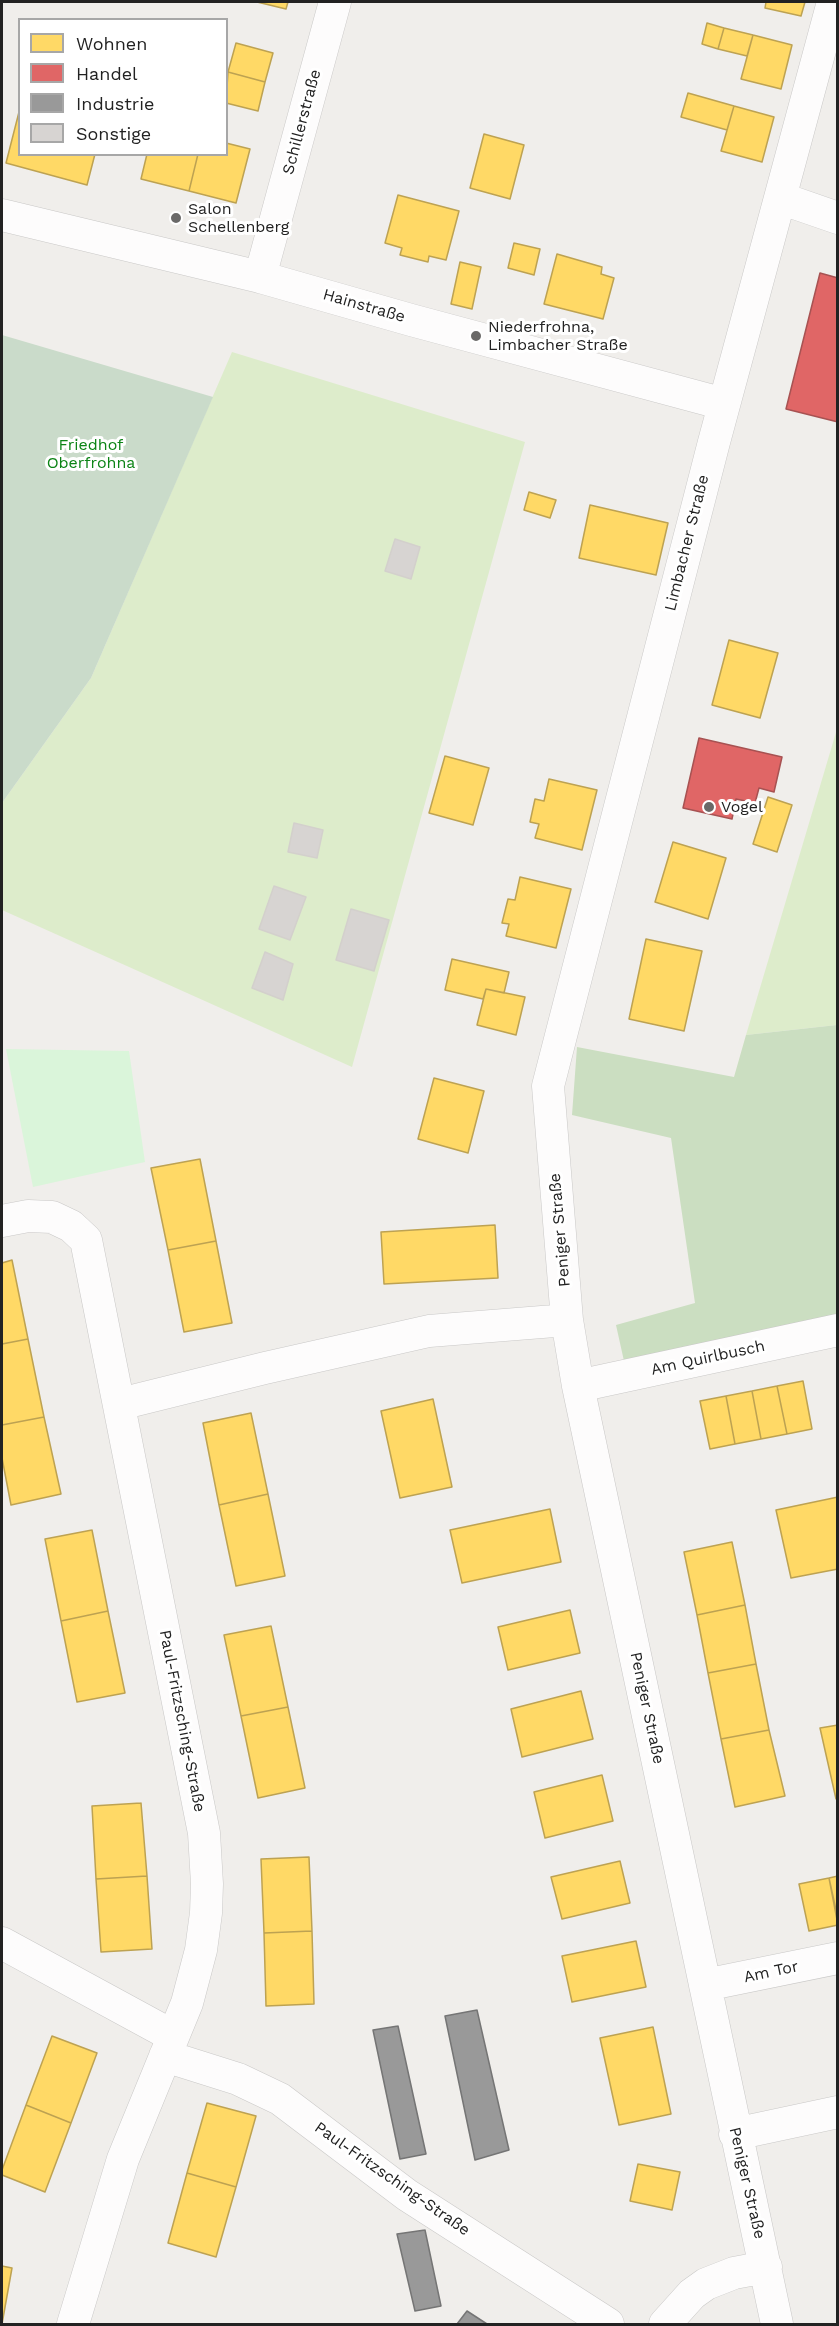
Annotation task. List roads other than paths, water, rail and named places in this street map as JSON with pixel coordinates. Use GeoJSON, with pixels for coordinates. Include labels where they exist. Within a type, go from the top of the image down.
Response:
{"type":"FeatureCollection","features":[{"type":"Feature","properties":{"kind":"street","name":"Schillerstraße"},"geometry":{"type":"LineString","coordinates":[[260,277],[335,2]]}},
{"type":"Feature","properties":{"kind":"street","name":"Limbacher Straße"},"geometry":{"type":"LineString","coordinates":[[548,1086],[724,404],[833,2]]}},
{"type":"Feature","properties":{"kind":"street"},"geometry":{"type":"LineString","coordinates":[[780,198],[837,218]]}},
{"type":"Feature","properties":{"kind":"street","name":"Hainstraße"},"geometry":{"type":"LineString","coordinates":[[2,215],[260,277],[724,404]]}},
{"type":"Feature","properties":{"kind":"street","name":"Peniger Straße"},"geometry":{"type":"LineString","coordinates":[[548,1086],[567,1320],[578,1386],[777,2325]]}},
{"type":"Feature","properties":{"kind":"street","name":"Paul-Fritzsching-Straße"},"geometry":{"type":"LineString","coordinates":[[2,1221],[28,1216],[52,1217],[71,1226],[86,1240],[204,1833],[206,1913],[201,1950],[188,2003],[123,2159],[73,2325]]}},
{"type":"Feature","properties":{"kind":"street"},"geometry":{"type":"LineString","coordinates":[[120,1404],[429,1331],[567,1320]]}},
{"type":"Feature","properties":{"kind":"street","name":"Am Quirlbusch"},"geometry":{"type":"LineString","coordinates":[[578,1386],[837,1330]]}},
{"type":"Feature","properties":{"kind":"street","name":"Paul-Fritzsching-Straße"},"geometry":{"type":"LineString","coordinates":[[2,1943],[169,2046],[280,2099],[407,2195],[608,2325]]}},
{"type":"Feature","properties":{"kind":"street","name":"Am Tor"},"geometry":{"type":"LineString","coordinates":[[705,1985],[837,1958]]}},
{"type":"Feature","properties":{"kind":"street"},"geometry":{"type":"LineString","coordinates":[[735,2134],[837,2112]]}},
{"type":"Feature","properties":{"kind":"street"},"geometry":{"type":"LineString","coordinates":[[665,2325],[692,2294],[706,2284],[734,2273],[765,2267]]}},
{"type":"Feature","properties":{"kind":"place","name":"Salon Schellenberg"},"geometry":{"type":"Point","coordinates":[176,218]}},
{"type":"Feature","properties":{"kind":"place","name":"Niederfrohna, Limbacher Straße"},"geometry":{"type":"Point","coordinates":[476,336]}},
{"type":"Feature","properties":{"kind":"place","name":"Vogel"},"geometry":{"type":"Point","coordinates":[709,807]}},
{"type":"Feature","properties":{"kind":"park label","name":"Friedhof Oberfrohna"},"geometry":{"type":"Point","coordinates":[91,454]}}]}
